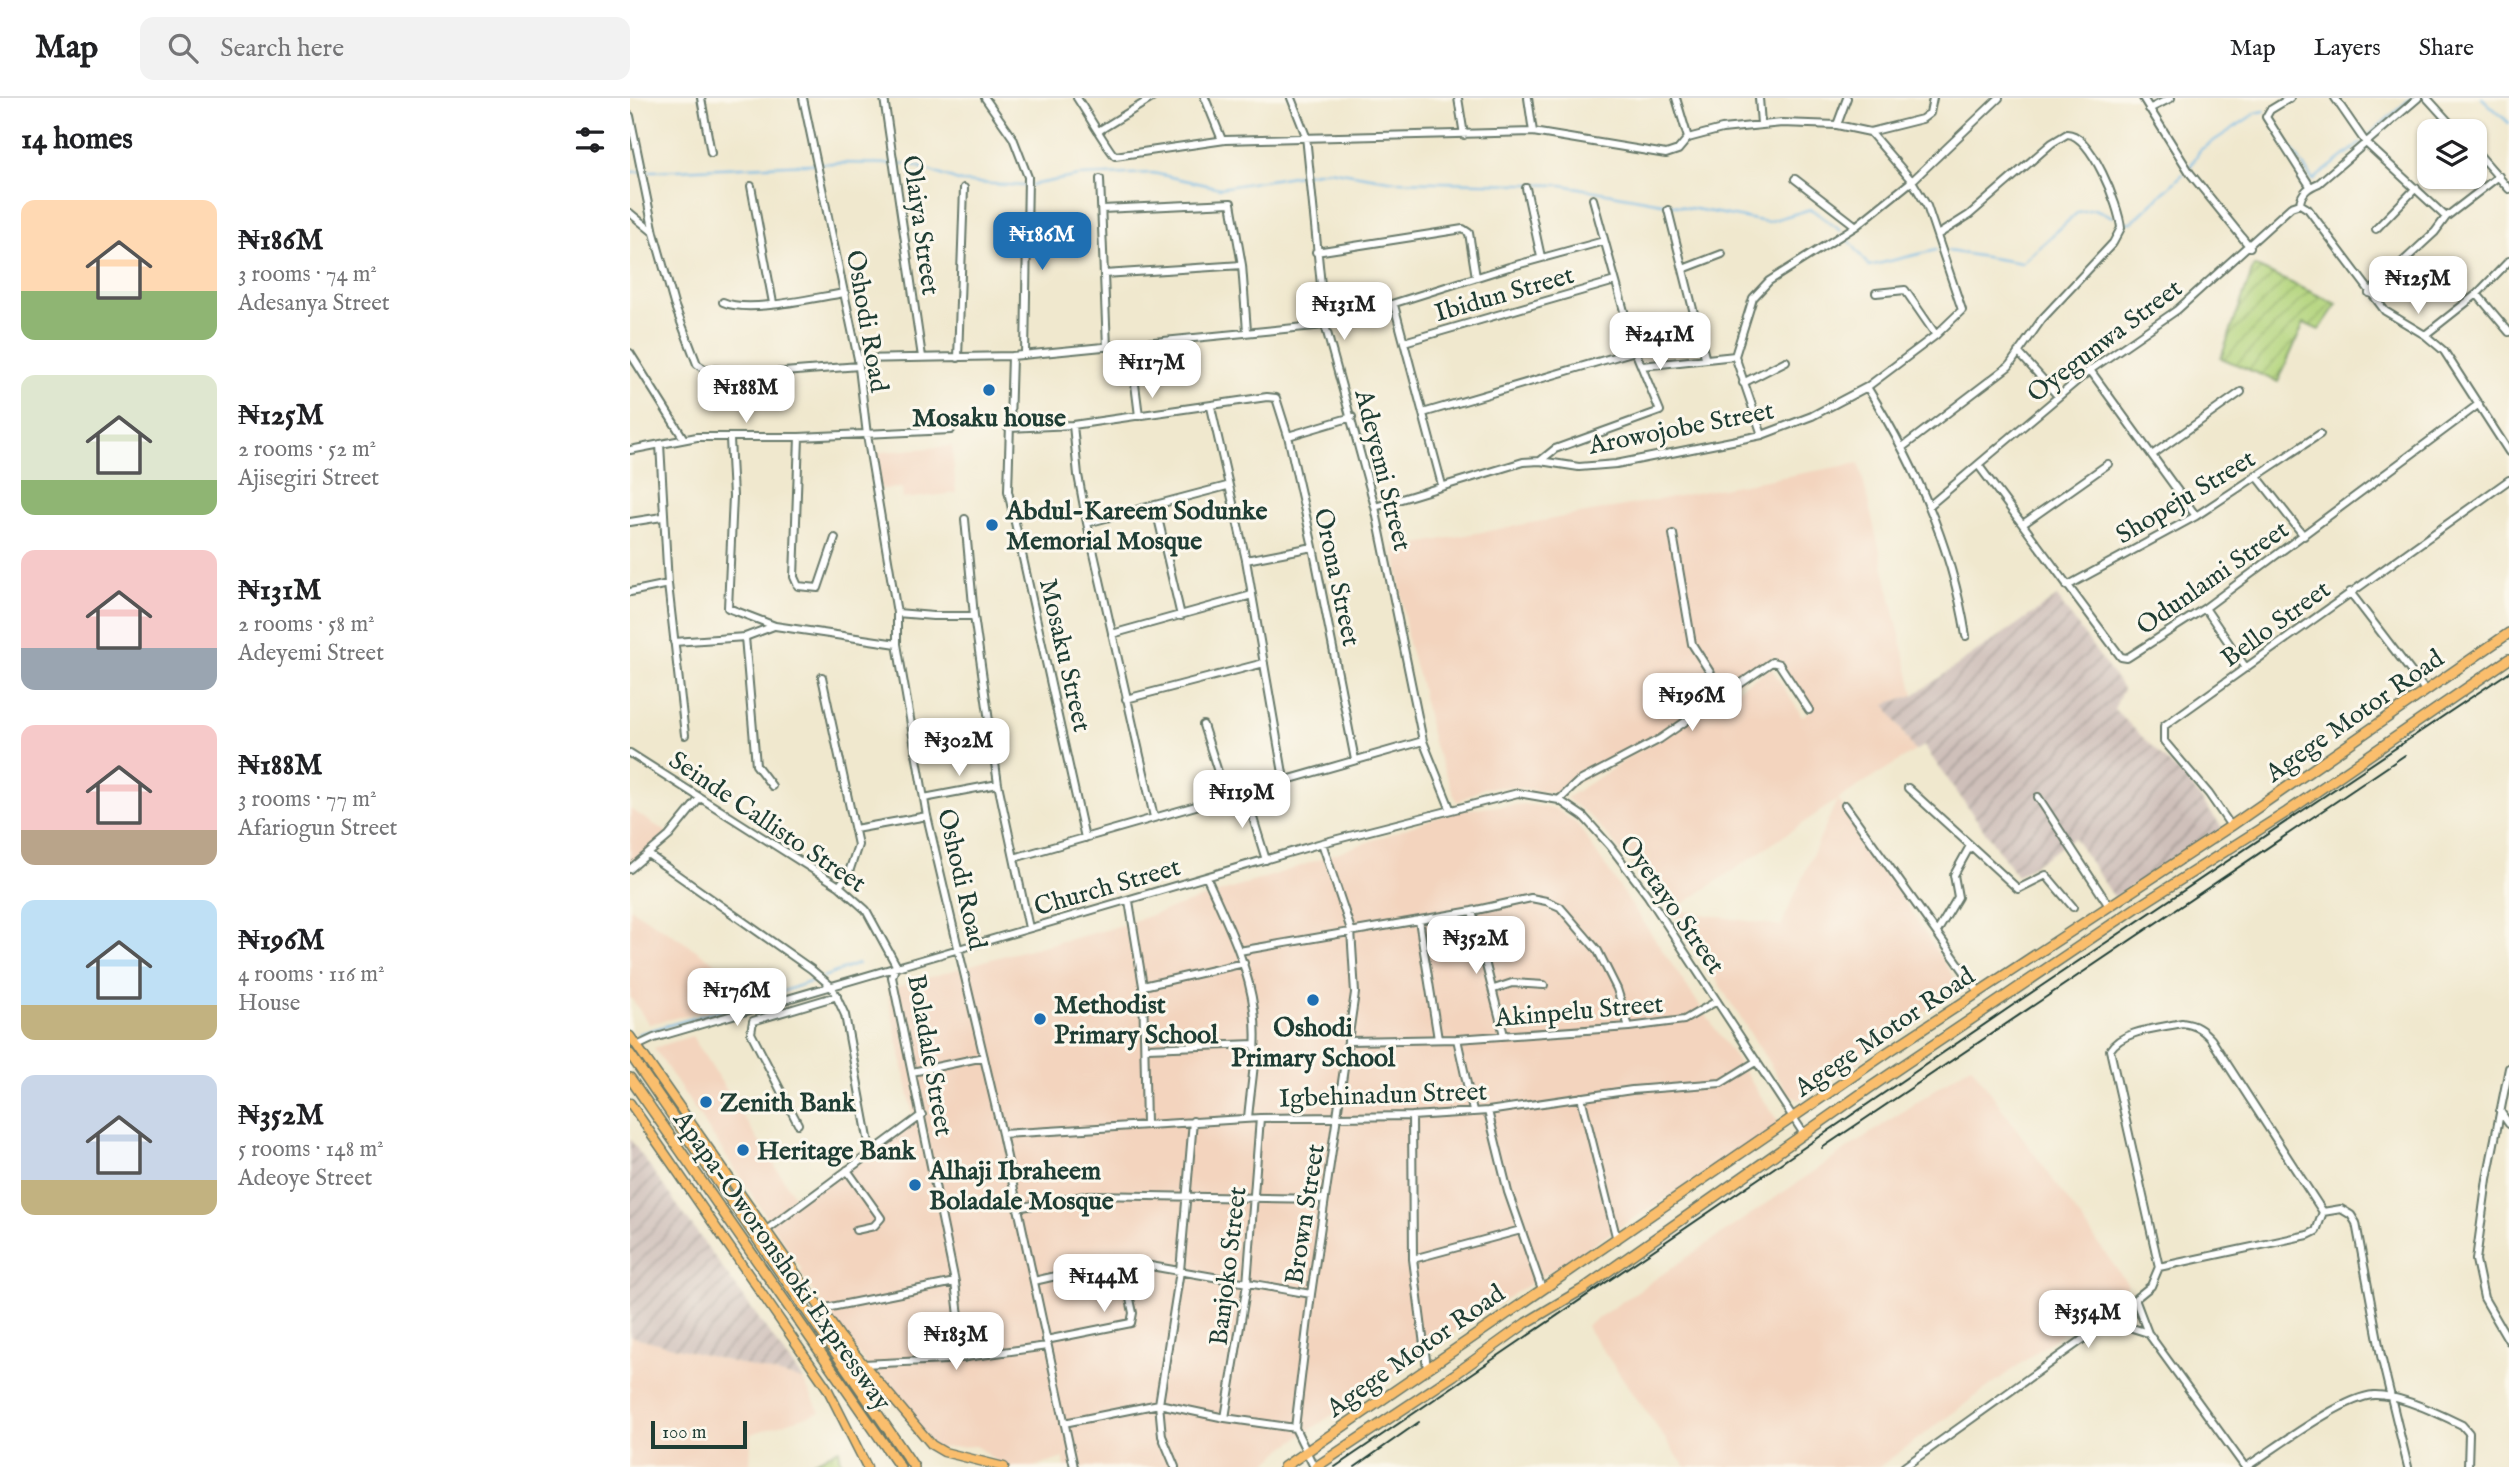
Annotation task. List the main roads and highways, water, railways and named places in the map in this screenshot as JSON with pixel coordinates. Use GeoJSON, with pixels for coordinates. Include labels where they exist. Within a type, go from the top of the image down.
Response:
{"type":"FeatureCollection","features":[{"type":"Feature","properties":{"kind":"highway","name":"Agege Motor Road"},"geometry":{"type":"LineString","coordinates":[[1284,1467],[1979,992],[2231,826],[2509,633]]}},
{"type":"Feature","properties":{"kind":"highway","name":"Agege Motor Road"},"geometry":{"type":"LineString","coordinates":[[1315,1467],[1526,1323],[1583,1289],[1804,1134],[2136,908],[2287,812],[2509,659]]}},
{"type":"Feature","properties":{"kind":"highway","name":"Apapa-Oworonshoki Expressway"},"geometry":{"type":"LineString","coordinates":[[634,1050],[757,1237],[914,1467]]}},
{"type":"Feature","properties":{"kind":"highway","name":"Apapa-Oworonshoki Expressway"},"geometry":{"type":"LineString","coordinates":[[630,1078],[900,1467]]}},
{"type":"Feature","properties":{"kind":"main road","name":"Apapa-Oworonshoki Expressway"},"geometry":{"type":"LineString","coordinates":[[630,1036],[634,1050],[861,1364],[932,1445],[944,1452],[1004,1467]]}},
{"type":"Feature","properties":{"kind":"main road","name":"Apapa-Oworonshoki Expressway"},"geometry":{"type":"LineString","coordinates":[[630,1103],[827,1388],[867,1467]]}},
{"type":"Feature","properties":{"kind":"waterway"},"geometry":{"type":"LineString","coordinates":[[2368,136],[2411,98]]}},
{"type":"Feature","properties":{"kind":"waterway"},"geometry":{"type":"LineString","coordinates":[[2482,98],[2509,123]]}},
{"type":"Feature","properties":{"kind":"waterway"},"geometry":{"type":"LineString","coordinates":[[2190,167],[2200,150],[2256,113],[2264,111]]}},
{"type":"Feature","properties":{"kind":"waterway"},"geometry":{"type":"LineString","coordinates":[[2269,116],[2313,180],[2361,143]]}},
{"type":"Feature","properties":{"kind":"waterway"},"geometry":{"type":"LineString","coordinates":[[630,172],[831,163],[911,164],[961,182],[1025,186]]}},
{"type":"Feature","properties":{"kind":"waterway"},"geometry":{"type":"LineString","coordinates":[[1031,185],[1079,176],[1153,173],[1220,188],[1329,170],[1395,181],[1562,185],[1767,222],[1811,209],[1841,231]]}},
{"type":"Feature","properties":{"kind":"waterway"},"geometry":{"type":"LineString","coordinates":[[2124,223],[2132,222],[2183,174]]}},
{"type":"Feature","properties":{"kind":"waterway"},"geometry":{"type":"LineString","coordinates":[[1948,251],[2022,263],[2078,212],[2095,209],[2113,217]]}},
{"type":"Feature","properties":{"kind":"waterway"},"geometry":{"type":"LineString","coordinates":[[1845,235],[1869,266],[1936,250]]}},
{"type":"Feature","properties":{"kind":"waterway"},"geometry":{"type":"LineString","coordinates":[[823,977],[858,964]]}},
{"type":"Feature","properties":{"kind":"waterway"},"geometry":{"type":"LineString","coordinates":[[638,1034],[764,998],[818,979]]}},
{"type":"Feature","properties":{"kind":"railway"},"geometry":{"type":"LineString","coordinates":[[1335,1467],[2016,1003],[2509,672]]}},
{"type":"Feature","properties":{"kind":"railway"},"geometry":{"type":"LineString","coordinates":[[1822,1148],[2405,755]]}},
{"type":"Feature","properties":{"kind":"railway"},"geometry":{"type":"LineString","coordinates":[[1355,1467],[1419,1422]]}},
{"type":"Feature","properties":{"kind":"place","name":"Mosaku house"},"geometry":{"type":"Point","coordinates":[989,390]}},
{"type":"Feature","properties":{"kind":"place","name":"Abdul-Kareem Sodunke Memorial Mosque"},"geometry":{"type":"Point","coordinates":[992,525]}},
{"type":"Feature","properties":{"kind":"place","name":"Oshodi Primary School"},"geometry":{"type":"Point","coordinates":[1313,1000]}},
{"type":"Feature","properties":{"kind":"place","name":"Methodist Primary School"},"geometry":{"type":"Point","coordinates":[1040,1019]}},
{"type":"Feature","properties":{"kind":"place","name":"Zenith Bank"},"geometry":{"type":"Point","coordinates":[706,1102]}},
{"type":"Feature","properties":{"kind":"place","name":"Heritage Bank"},"geometry":{"type":"Point","coordinates":[743,1150]}},
{"type":"Feature","properties":{"kind":"place","name":"Alhaji Ibraheem Boladale Mosque"},"geometry":{"type":"Point","coordinates":[915,1185]}}]}
